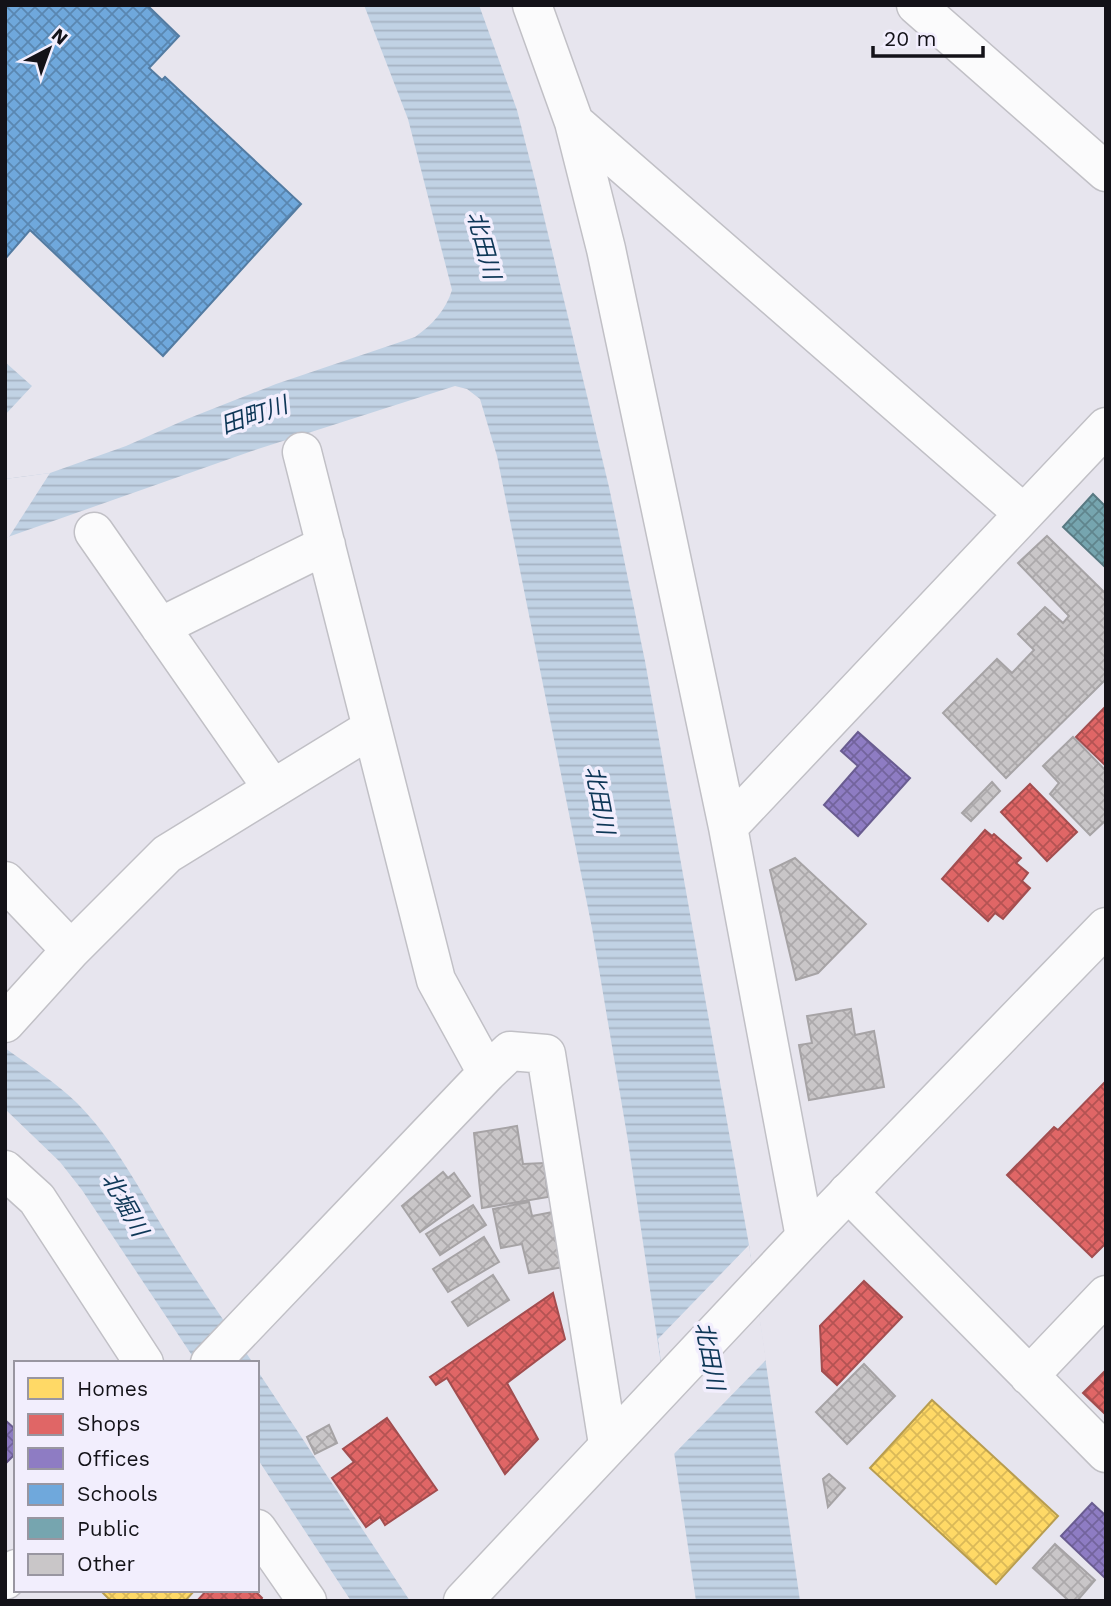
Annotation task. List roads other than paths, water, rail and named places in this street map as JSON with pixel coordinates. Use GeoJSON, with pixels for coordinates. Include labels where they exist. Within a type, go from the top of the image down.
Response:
{"type":"FeatureCollection","features":[{"type":"Feature","properties":{"kind":"street"},"geometry":{"type":"LineString","coordinates":[[532,5],[574,122],[606,249],[728,827],[792,1250]]}},
{"type":"Feature","properties":{"kind":"street"},"geometry":{"type":"LineString","coordinates":[[916,5],[1106,172]]}},
{"type":"Feature","properties":{"kind":"street"},"geometry":{"type":"LineString","coordinates":[[574,122],[1023,513]]}},
{"type":"Feature","properties":{"kind":"street"},"geometry":{"type":"LineString","coordinates":[[728,827],[1106,427]]}},
{"type":"Feature","properties":{"kind":"street"},"geometry":{"type":"LineString","coordinates":[[302,452],[436,980],[487,1073]]}},
{"type":"Feature","properties":{"kind":"street"},"geometry":{"type":"LineString","coordinates":[[94,532],[273,789]]}},
{"type":"Feature","properties":{"kind":"street"},"geometry":{"type":"LineString","coordinates":[[160,627],[326,545]]}},
{"type":"Feature","properties":{"kind":"street"},"geometry":{"type":"LineString","coordinates":[[5,1023],[71,950],[167,854],[372,728]]}},
{"type":"Feature","properties":{"kind":"street"},"geometry":{"type":"LineString","coordinates":[[5,881],[71,950]]}},
{"type":"Feature","properties":{"kind":"street"},"geometry":{"type":"LineString","coordinates":[[463,1601],[792,1250],[1106,927]]}},
{"type":"Feature","properties":{"kind":"street"},"geometry":{"type":"LineString","coordinates":[[212,1361],[510,1051],[546,1054],[618,1433]]}},
{"type":"Feature","properties":{"kind":"street"},"geometry":{"type":"LineString","coordinates":[[5,1170],[37,1199],[143,1361]]}},
{"type":"Feature","properties":{"kind":"street"},"geometry":{"type":"LineString","coordinates":[[848,1192],[1106,1453]]}},
{"type":"Feature","properties":{"kind":"street"},"geometry":{"type":"LineString","coordinates":[[1030,1377],[1106,1295]]}},
{"type":"Feature","properties":{"kind":"street"},"geometry":{"type":"LineString","coordinates":[[259,1532],[307,1601]]}},
{"type":"Feature","properties":{"kind":"water"},"geometry":{"type":"Polygon","coordinates":[[[364,5],[479,5],[517,110],[609,487],[645,661],[749,1245],[800,1601],[696,1601],[628,1141],[592,928],[497,456],[480,399],[467,389],[455,386],[252,451],[5,538],[5,479],[50,473],[126,446],[276,384],[415,337],[433,322],[442,310],[452,290],[408,119],[364,5]]]}},
{"type":"Feature","properties":{"kind":"water"},"geometry":{"type":"Polygon","coordinates":[[[5,362],[32,386],[5,415],[5,362]]]}},
{"type":"Feature","properties":{"kind":"water","name":"北堀川"},"geometry":{"type":"Polygon","coordinates":[[[5,1048],[69,1095],[104,1134],[252,1361],[196,1361],[82,1190],[60,1162],[5,1109],[5,1048]]]}},
{"type":"Feature","properties":{"kind":"water"},"geometry":{"type":"Polygon","coordinates":[[[259,1373],[410,1601],[351,1601],[259,1461],[259,1373]]]}},
{"type":"Feature","properties":{"kind":"water label","name":"北田川"},"geometry":{"type":"Point","coordinates":[484,245]}},
{"type":"Feature","properties":{"kind":"water label","name":"田町川"},"geometry":{"type":"Point","coordinates":[254,415]}},
{"type":"Feature","properties":{"kind":"water label","name":"北田川"},"geometry":{"type":"Point","coordinates":[600,800]}},
{"type":"Feature","properties":{"kind":"water label","name":"北田川"},"geometry":{"type":"Point","coordinates":[710,1356]}}]}
